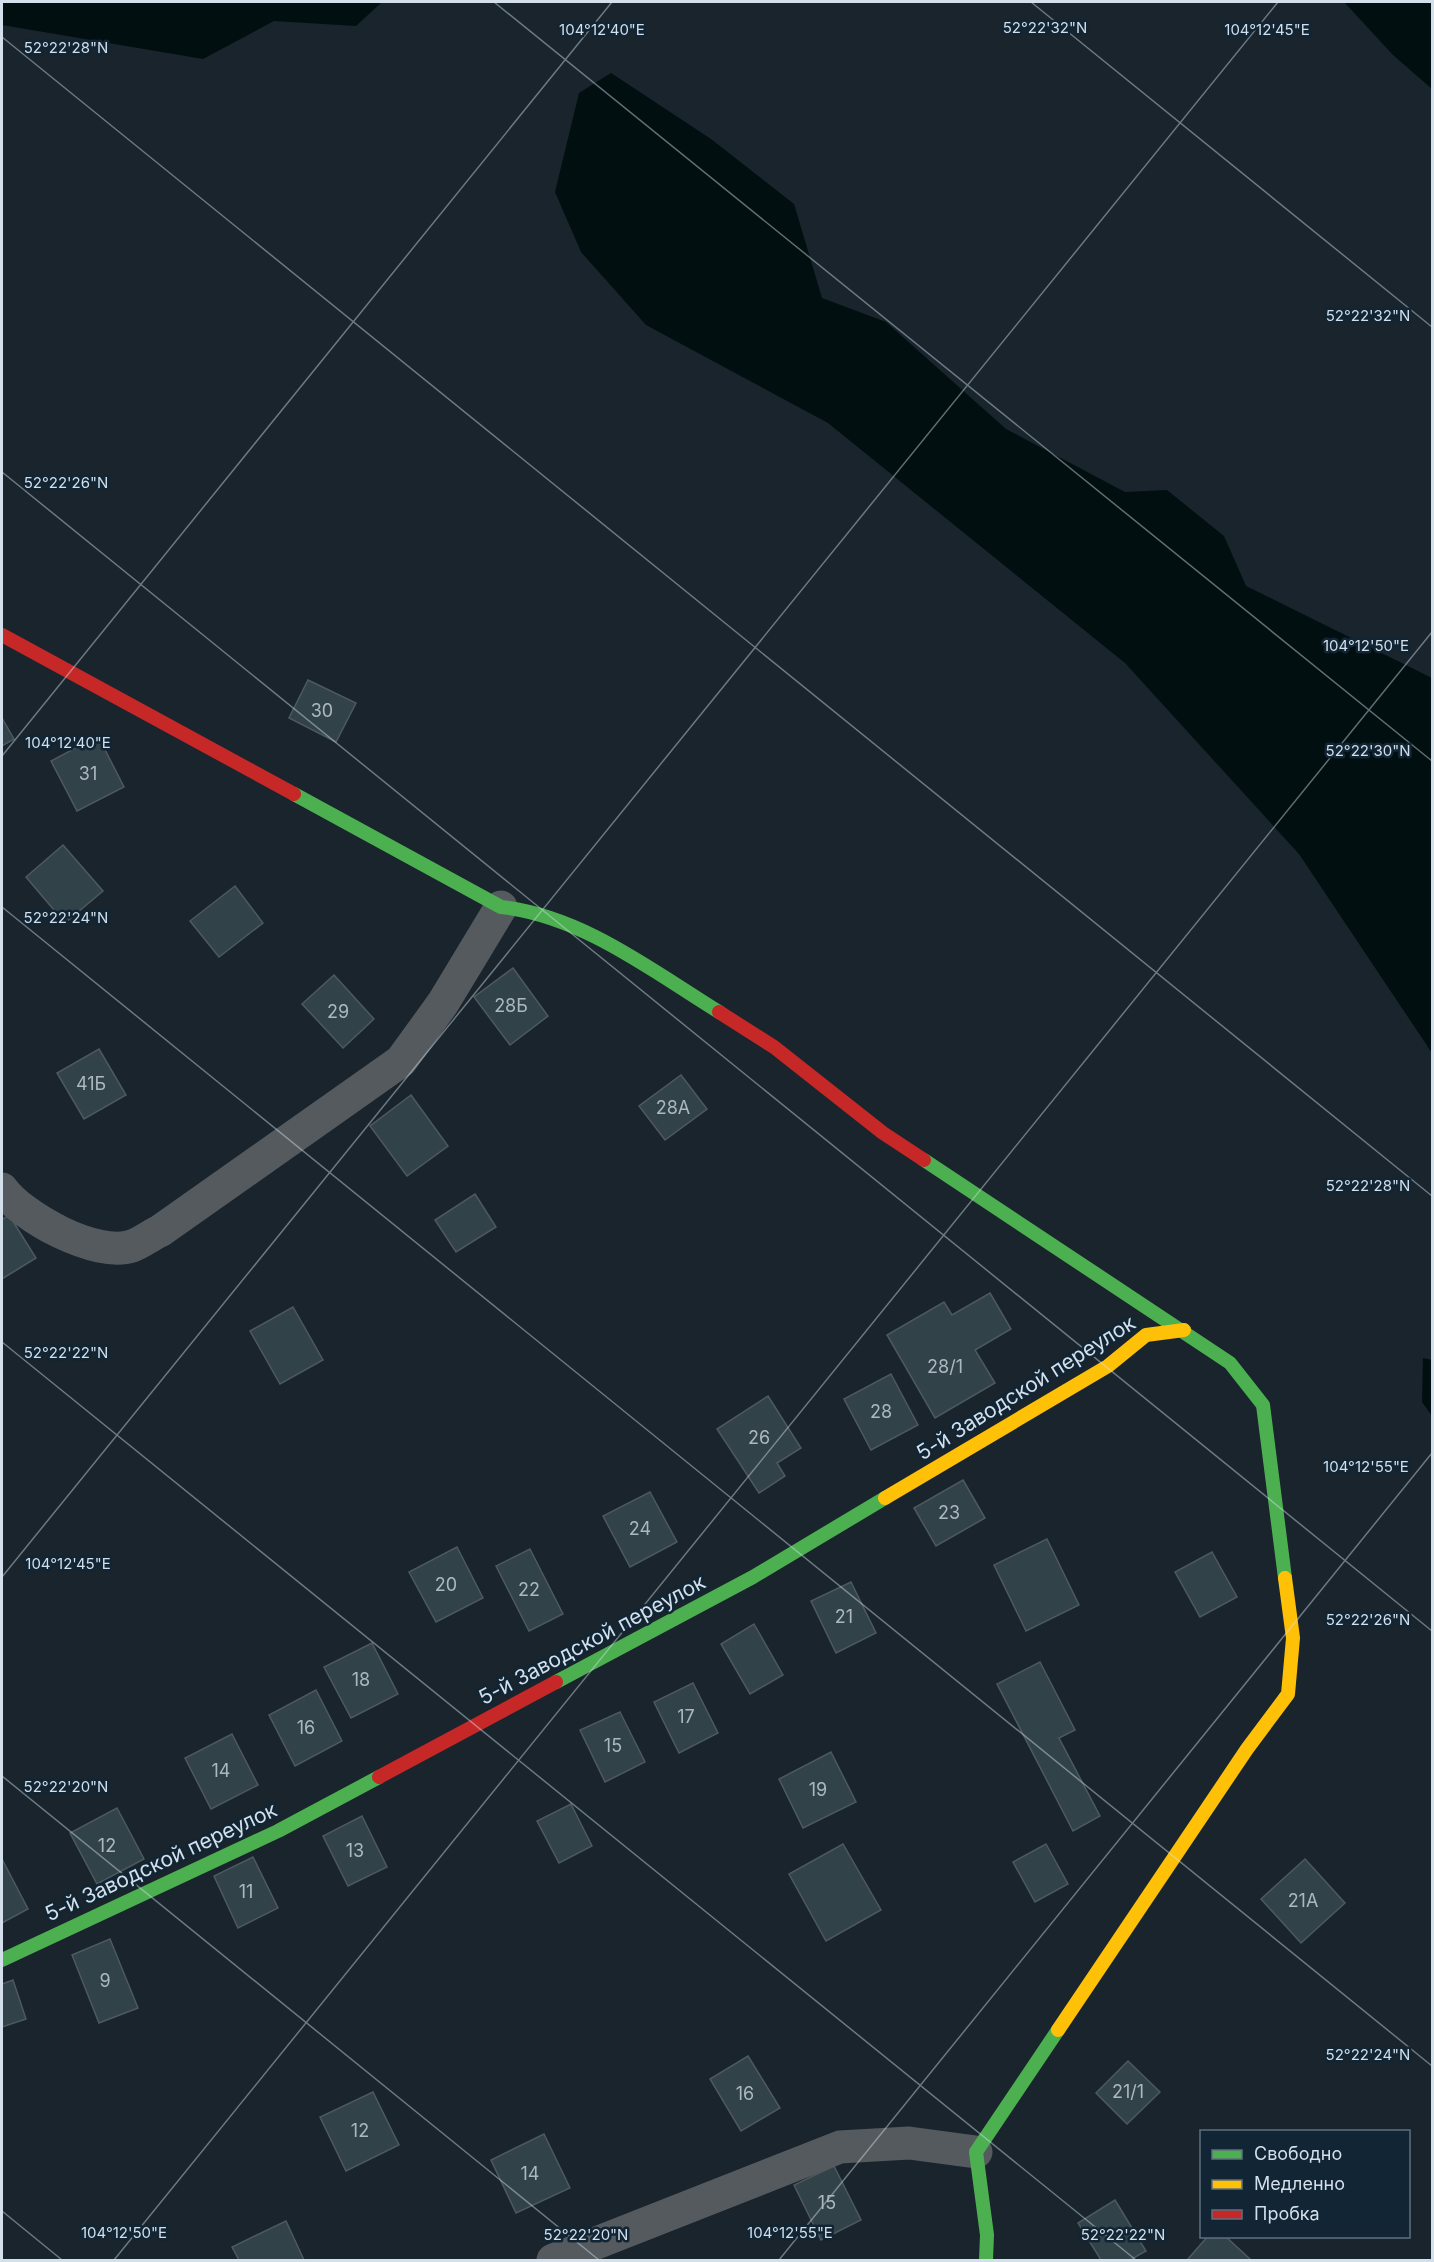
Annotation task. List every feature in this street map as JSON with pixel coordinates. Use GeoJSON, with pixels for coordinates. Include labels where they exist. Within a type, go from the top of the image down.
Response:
{"type":"FeatureCollection","features":[{"type":"Feature","properties":{"kind":"street"},"geometry":{"type":"LineString","coordinates":[[2,634],[501,907],[528,910],[610,944],[774,1047],[883,1133],[1184,1330],[1230,1363],[1263,1405],[1293,1638],[1288,1694],[1247,1749],[976,2152],[987,2235],[986,2260]]}},
{"type":"Feature","properties":{"kind":"street"},"geometry":{"type":"LineString","coordinates":[[2,1189],[8,1197],[49,1227],[100,1247],[131,1246],[160,1231],[401,1061],[443,1003],[501,907]]}},
{"type":"Feature","properties":{"kind":"street","name":"5-й Заводской переулок"},"geometry":{"type":"LineString","coordinates":[[2,1960],[278,1831],[753,1577],[1108,1366],[1146,1335],[1184,1330]]}},
{"type":"Feature","properties":{"kind":"street"},"geometry":{"type":"LineString","coordinates":[[553,2260],[840,2147],[909,2142],[976,2152]]}},
{"type":"Feature","properties":{"kind":"shaded area"},"geometry":{"type":"Polygon","coordinates":[[[2,2],[382,2],[356,26],[274,21],[203,59],[2,25],[2,2]]]}},
{"type":"Feature","properties":{"kind":"shaded area"},"geometry":{"type":"Polygon","coordinates":[[[1344,2],[1432,2],[1432,89],[1393,55],[1344,2]]]}},
{"type":"Feature","properties":{"kind":"shaded area"},"geometry":{"type":"Polygon","coordinates":[[[611,73],[711,139],[794,204],[822,298],[886,322],[1006,429],[1125,492],[1167,490],[1224,536],[1246,586],[1432,678],[1432,1053],[1299,854],[1125,663],[828,423],[646,325],[581,252],[555,192],[579,93],[611,73]]]}},
{"type":"Feature","properties":{"kind":"shaded area"},"geometry":{"type":"Polygon","coordinates":[[[1423,1358],[1432,1360],[1432,1416],[1422,1402],[1423,1358]]]}},
{"type":"Feature","properties":{"kind":"building"},"geometry":{"type":"Polygon","coordinates":[[[308,680],[356,703],[336,742],[289,718],[308,680]]]}},
{"type":"Feature","properties":{"kind":"building"},"geometry":{"type":"Polygon","coordinates":[[[2,718],[14,739],[2,746],[2,718]]]}},
{"type":"Feature","properties":{"kind":"building"},"geometry":{"type":"Polygon","coordinates":[[[98,736],[124,787],[77,811],[51,761],[98,736]]]}},
{"type":"Feature","properties":{"kind":"building"},"geometry":{"type":"Polygon","coordinates":[[[63,845],[103,891],[65,923],[26,877],[63,845]]]}},
{"type":"Feature","properties":{"kind":"building"},"geometry":{"type":"Polygon","coordinates":[[[235,886],[263,923],[219,957],[190,921],[235,886]]]}},
{"type":"Feature","properties":{"kind":"building"},"geometry":{"type":"Polygon","coordinates":[[[513,968],[548,1016],[510,1045],[474,997],[513,968]]]}},
{"type":"Feature","properties":{"kind":"building"},"geometry":{"type":"Polygon","coordinates":[[[334,975],[374,1019],[343,1048],[302,1004],[334,975]]]}},
{"type":"Feature","properties":{"kind":"building"},"geometry":{"type":"Polygon","coordinates":[[[99,1049],[126,1095],[84,1119],[57,1073],[99,1049]]]}},
{"type":"Feature","properties":{"kind":"building"},"geometry":{"type":"Polygon","coordinates":[[[681,1075],[707,1109],[665,1140],[639,1106],[681,1075]]]}},
{"type":"Feature","properties":{"kind":"building"},"geometry":{"type":"Polygon","coordinates":[[[411,1095],[448,1146],[407,1176],[370,1126],[411,1095]]]}},
{"type":"Feature","properties":{"kind":"building"},"geometry":{"type":"Polygon","coordinates":[[[475,1194],[496,1227],[456,1252],[435,1220],[475,1194]]]}},
{"type":"Feature","properties":{"kind":"building"},"geometry":{"type":"Polygon","coordinates":[[[9,1215],[36,1258],[2,1279],[2,1220],[9,1215]]]}},
{"type":"Feature","properties":{"kind":"building"},"geometry":{"type":"Polygon","coordinates":[[[990,1293],[1011,1329],[975,1350],[995,1383],[935,1418],[887,1335],[944,1302],[952,1315],[990,1293]]]}},
{"type":"Feature","properties":{"kind":"building"},"geometry":{"type":"Polygon","coordinates":[[[293,1307],[323,1360],[280,1384],[250,1331],[293,1307]]]}},
{"type":"Feature","properties":{"kind":"building"},"geometry":{"type":"Polygon","coordinates":[[[891,1374],[918,1425],[871,1450],[844,1399],[891,1374]]]}},
{"type":"Feature","properties":{"kind":"building"},"geometry":{"type":"Polygon","coordinates":[[[768,1396],[801,1448],[777,1463],[785,1476],[759,1493],[717,1429],[768,1396]]]}},
{"type":"Feature","properties":{"kind":"building"},"geometry":{"type":"Polygon","coordinates":[[[963,1480],[985,1518],[936,1546],[914,1508],[963,1480]]]}},
{"type":"Feature","properties":{"kind":"building"},"geometry":{"type":"Polygon","coordinates":[[[650,1492],[677,1542],[630,1567],[603,1516],[650,1492]]]}},
{"type":"Feature","properties":{"kind":"building"},"geometry":{"type":"Polygon","coordinates":[[[1047,1539],[1079,1605],[1026,1631],[994,1565],[1047,1539]]]}},
{"type":"Feature","properties":{"kind":"building"},"geometry":{"type":"Polygon","coordinates":[[[457,1547],[483,1598],[436,1622],[409,1572],[457,1547]]]}},
{"type":"Feature","properties":{"kind":"building"},"geometry":{"type":"Polygon","coordinates":[[[530,1549],[563,1614],[529,1631],[496,1566],[530,1549]]]}},
{"type":"Feature","properties":{"kind":"building"},"geometry":{"type":"Polygon","coordinates":[[[1212,1552],[1237,1597],[1200,1617],[1175,1572],[1212,1552]]]}},
{"type":"Feature","properties":{"kind":"building"},"geometry":{"type":"Polygon","coordinates":[[[851,1582],[876,1633],[836,1653],[811,1601],[851,1582]]]}},
{"type":"Feature","properties":{"kind":"building"},"geometry":{"type":"Polygon","coordinates":[[[754,1624],[783,1675],[750,1694],[721,1644],[754,1624]]]}},
{"type":"Feature","properties":{"kind":"building"},"geometry":{"type":"Polygon","coordinates":[[[372,1643],[398,1694],[351,1718],[324,1667],[372,1643]]]}},
{"type":"Feature","properties":{"kind":"building"},"geometry":{"type":"Polygon","coordinates":[[[1040,1662],[1075,1730],[1059,1738],[1100,1816],[1073,1831],[997,1684],[1040,1662]]]}},
{"type":"Feature","properties":{"kind":"building"},"geometry":{"type":"Polygon","coordinates":[[[693,1683],[718,1733],[679,1753],[654,1702],[693,1683]]]}},
{"type":"Feature","properties":{"kind":"building"},"geometry":{"type":"Polygon","coordinates":[[[316,1690],[342,1741],[295,1766],[269,1715],[316,1690]]]}},
{"type":"Feature","properties":{"kind":"building"},"geometry":{"type":"Polygon","coordinates":[[[620,1712],[645,1762],[605,1782],[580,1730],[620,1712]]]}},
{"type":"Feature","properties":{"kind":"building"},"geometry":{"type":"Polygon","coordinates":[[[232,1734],[258,1785],[211,1809],[185,1758],[232,1734]]]}},
{"type":"Feature","properties":{"kind":"building"},"geometry":{"type":"Polygon","coordinates":[[[831,1752],[856,1802],[803,1828],[779,1779],[831,1752]]]}},
{"type":"Feature","properties":{"kind":"building"},"geometry":{"type":"Polygon","coordinates":[[[571,1804],[592,1846],[559,1863],[537,1821],[571,1804]]]}},
{"type":"Feature","properties":{"kind":"building"},"geometry":{"type":"Polygon","coordinates":[[[117,1808],[144,1859],[97,1884],[70,1833],[117,1808]]]}},
{"type":"Feature","properties":{"kind":"building"},"geometry":{"type":"Polygon","coordinates":[[[362,1816],[387,1867],[348,1886],[323,1836],[362,1816]]]}},
{"type":"Feature","properties":{"kind":"building"},"geometry":{"type":"Polygon","coordinates":[[[843,1844],[881,1910],[826,1941],[789,1874],[843,1844]]]}},
{"type":"Feature","properties":{"kind":"building"},"geometry":{"type":"Polygon","coordinates":[[[1046,1844],[1068,1884],[1035,1902],[1013,1862],[1046,1844]]]}},
{"type":"Feature","properties":{"kind":"building"},"geometry":{"type":"Polygon","coordinates":[[[253,1857],[278,1908],[238,1928],[214,1876],[253,1857]]]}},
{"type":"Feature","properties":{"kind":"building"},"geometry":{"type":"Polygon","coordinates":[[[2,1859],[28,1909],[2,1923],[2,1859]]]}},
{"type":"Feature","properties":{"kind":"building"},"geometry":{"type":"Polygon","coordinates":[[[1305,1859],[1345,1903],[1301,1943],[1261,1899],[1305,1859]]]}},
{"type":"Feature","properties":{"kind":"building"},"geometry":{"type":"Polygon","coordinates":[[[110,1939],[138,2008],[99,2023],[72,1955],[110,1939]]]}},
{"type":"Feature","properties":{"kind":"building"},"geometry":{"type":"Polygon","coordinates":[[[13,1980],[26,2019],[2,2027],[2,1984],[13,1980]]]}},
{"type":"Feature","properties":{"kind":"building"},"geometry":{"type":"Polygon","coordinates":[[[748,2056],[780,2108],[741,2131],[710,2079],[748,2056]]]}},
{"type":"Feature","properties":{"kind":"building"},"geometry":{"type":"Polygon","coordinates":[[[1128,2061],[1160,2092],[1127,2124],[1096,2093],[1128,2061]]]}},
{"type":"Feature","properties":{"kind":"building"},"geometry":{"type":"Polygon","coordinates":[[[373,2092],[399,2145],[346,2171],[320,2117],[373,2092]]]}},
{"type":"Feature","properties":{"kind":"building"},"geometry":{"type":"Polygon","coordinates":[[[544,2134],[570,2188],[516,2213],[491,2160],[544,2134]]]}},
{"type":"Feature","properties":{"kind":"building"},"geometry":{"type":"Polygon","coordinates":[[[834,2166],[861,2220],[821,2240],[794,2185],[834,2166]]]}},
{"type":"Feature","properties":{"kind":"building"},"geometry":{"type":"Polygon","coordinates":[[[1115,2200],[1146,2251],[1130,2260],[1101,2260],[1078,2223],[1115,2200]]]}},
{"type":"Feature","properties":{"kind":"building"},"geometry":{"type":"Polygon","coordinates":[[[286,2221],[304,2260],[239,2260],[232,2247],[286,2221]]]}},
{"type":"Feature","properties":{"kind":"building"},"geometry":{"type":"Polygon","coordinates":[[[1206,2238],[1227,2238],[1251,2260],[1189,2260],[1206,2238]]]}},
{"type":"Feature","properties":{"kind":"traffic: fast"},"geometry":{"type":"LineString","coordinates":[[294,794],[501,907],[531,912],[588,933],[615,947],[719,1012]]}},
{"type":"Feature","properties":{"kind":"traffic: fast"},"geometry":{"type":"LineString","coordinates":[[924,1160],[1230,1363],[1263,1405],[1285,1578]]}},
{"type":"Feature","properties":{"kind":"traffic: fast"},"geometry":{"type":"LineString","coordinates":[[556,1682],[753,1577],[885,1498]]}},
{"type":"Feature","properties":{"kind":"traffic: fast"},"geometry":{"type":"LineString","coordinates":[[2,1960],[278,1831],[379,1777]]}},
{"type":"Feature","properties":{"kind":"traffic: fast"},"geometry":{"type":"LineString","coordinates":[[986,2260],[987,2235],[976,2152],[1058,2030]]}},
{"type":"Feature","properties":{"kind":"traffic: slow"},"geometry":{"type":"LineString","coordinates":[[885,1498],[1108,1366],[1146,1335],[1184,1330]]}},
{"type":"Feature","properties":{"kind":"traffic: slow"},"geometry":{"type":"LineString","coordinates":[[1058,2030],[1247,1749],[1288,1694],[1293,1638],[1285,1578]]}},
{"type":"Feature","properties":{"kind":"traffic: jam"},"geometry":{"type":"LineString","coordinates":[[2,635],[294,794]]}},
{"type":"Feature","properties":{"kind":"traffic: jam"},"geometry":{"type":"LineString","coordinates":[[719,1012],[774,1047],[883,1133],[924,1160]]}},
{"type":"Feature","properties":{"kind":"traffic: jam"},"geometry":{"type":"LineString","coordinates":[[379,1777],[556,1682]]}}]}
